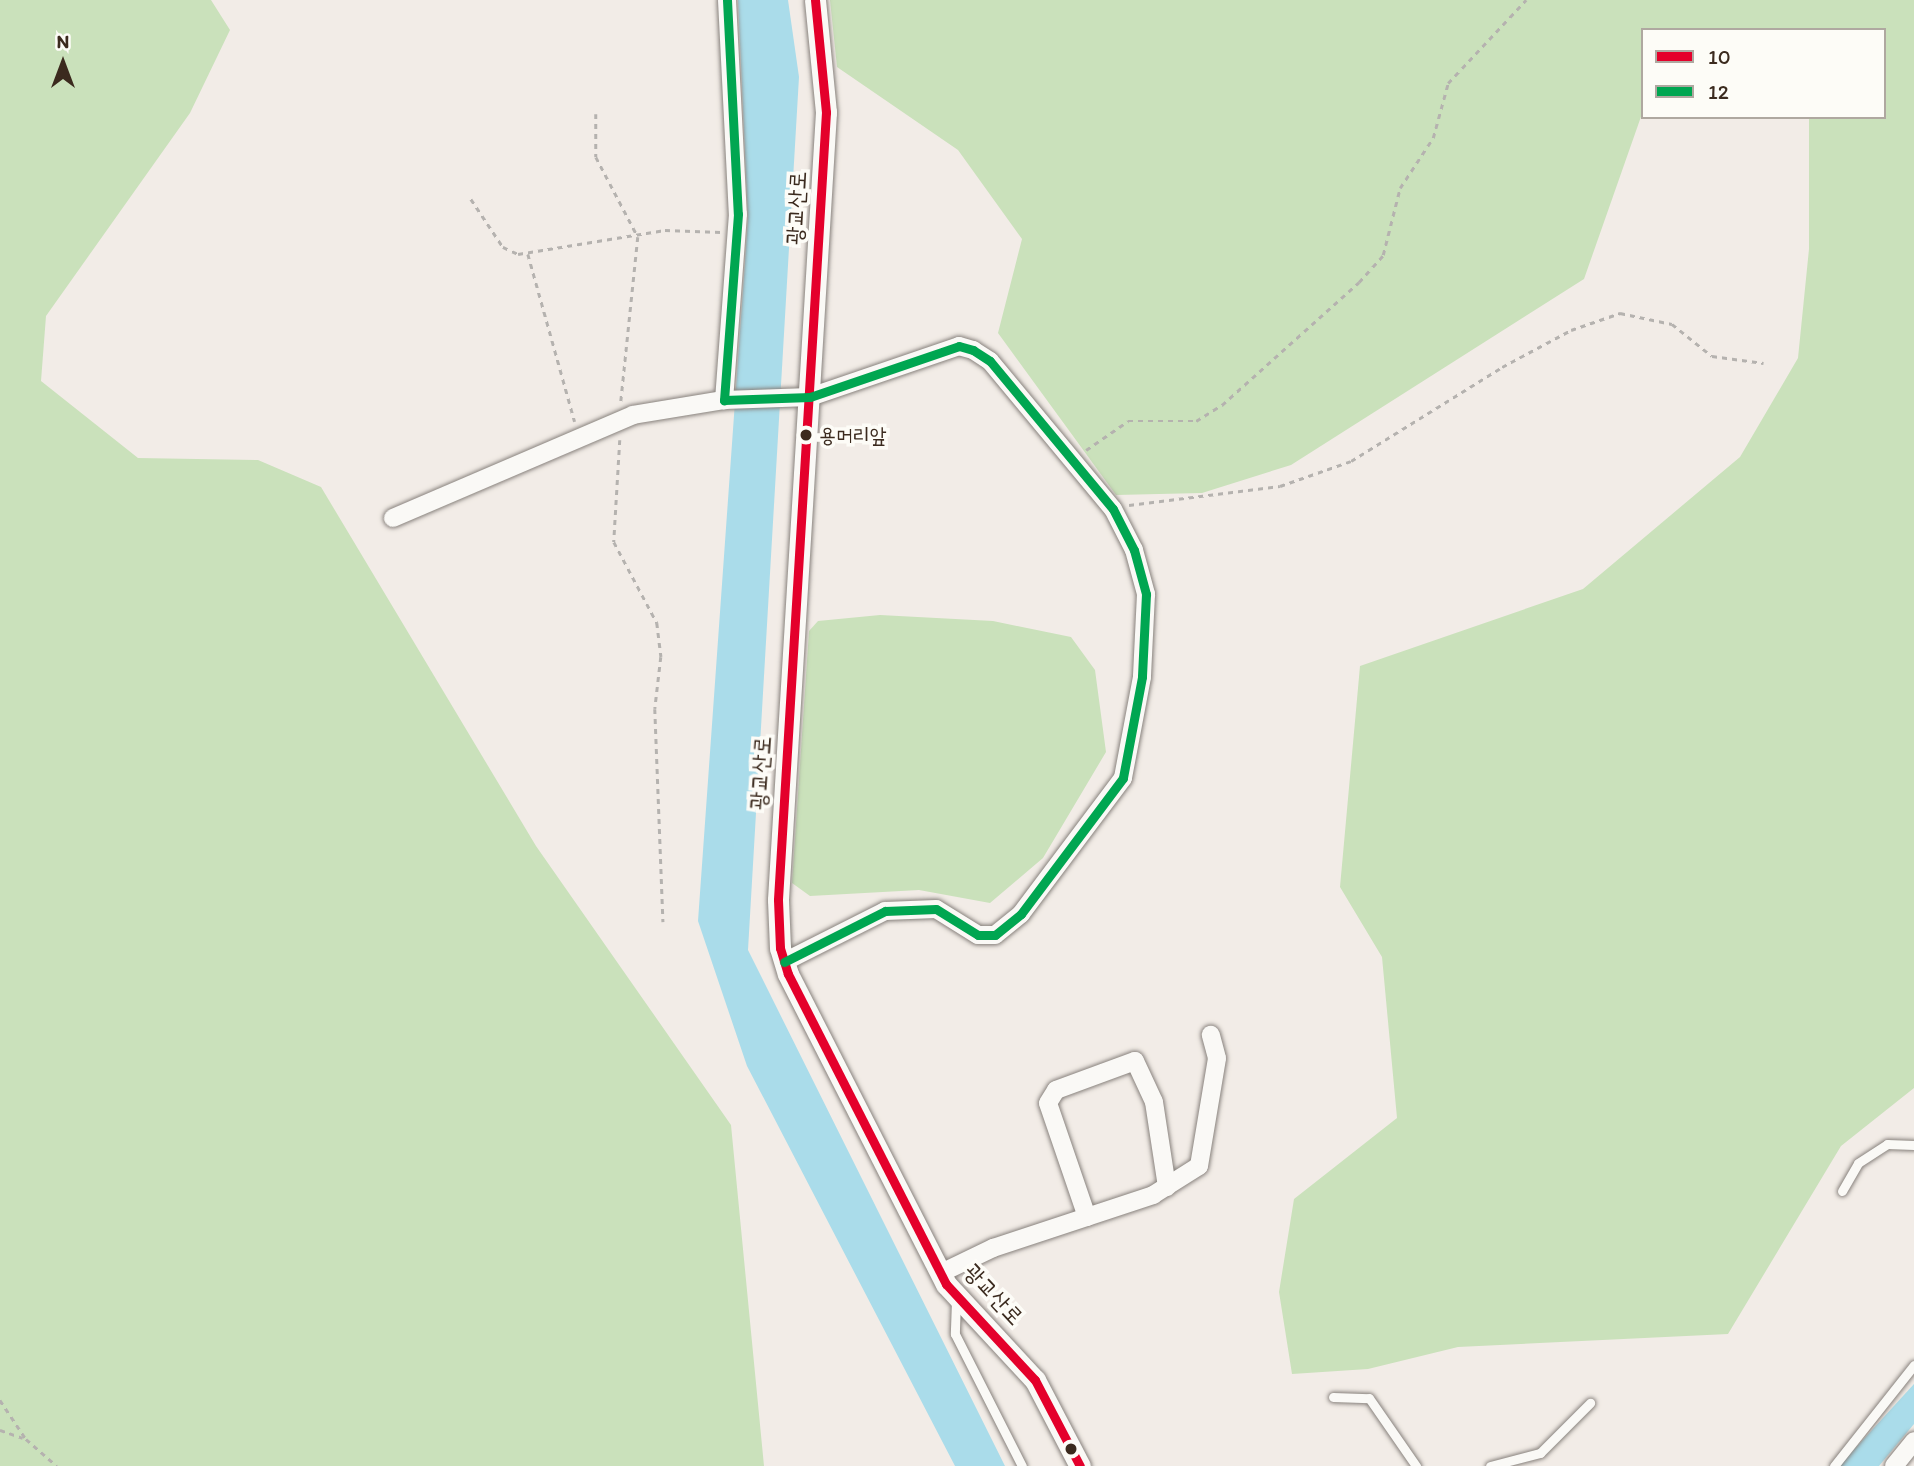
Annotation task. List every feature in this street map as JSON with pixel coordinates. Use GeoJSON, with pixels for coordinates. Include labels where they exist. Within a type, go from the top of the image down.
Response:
{"type":"FeatureCollection","features":[{"type":"Feature","properties":{"kind":"street"},"geometry":{"type":"LineString","coordinates":[[727,0],[737,232],[728,400]]}},
{"type":"Feature","properties":{"kind":"street","name":"광교산로"},"geometry":{"type":"LineString","coordinates":[[815,0],[826,112],[801,398],[778,900],[784,962],[941,1273],[956,1295],[1035,1380],[1080,1466]]}},
{"type":"Feature","properties":{"kind":"street"},"geometry":{"type":"LineString","coordinates":[[393,518],[619,422],[728,400],[801,398],[958,346],[990,361],[1113,509],[1134,550],[1147,624],[1138,703],[1114,796],[1048,871],[1021,915],[995,935],[978,936],[936,909],[885,911],[784,962]]}},
{"type":"Feature","properties":{"kind":"street"},"geometry":{"type":"LineString","coordinates":[[941,1273],[1167,1187],[1199,1166],[1207,1146],[1217,1058],[1211,1035]]}},
{"type":"Feature","properties":{"kind":"street"},"geometry":{"type":"LineString","coordinates":[[1087,1217],[1048,1103],[1056,1090],[1135,1061],[1154,1101],[1167,1187]]}},
{"type":"Feature","properties":{"kind":"street"},"geometry":{"type":"LineString","coordinates":[[1894,1466],[1914,1441]]}},
{"type":"Feature","properties":{"kind":"lane"},"geometry":{"type":"LineString","coordinates":[[1842,1191],[1858,1163],[1887,1144],[1914,1144]]}},
{"type":"Feature","properties":{"kind":"lane"},"geometry":{"type":"LineString","coordinates":[[956,1295],[955,1335],[1022,1466]]}},
{"type":"Feature","properties":{"kind":"lane"},"geometry":{"type":"LineString","coordinates":[[1838,1465],[1914,1365]]}},
{"type":"Feature","properties":{"kind":"lane"},"geometry":{"type":"LineString","coordinates":[[1333,1397],[1376,1404],[1416,1466]]}},
{"type":"Feature","properties":{"kind":"lane"},"geometry":{"type":"LineString","coordinates":[[1490,1466],[1540,1453],[1590,1403]]}},
{"type":"Feature","properties":{"kind":"path"},"geometry":{"type":"LineString","coordinates":[[1070,458],[1111,438],[1128,421],[1196,421],[1222,405],[1359,282],[1384,255],[1400,188],[1433,138],[1448,83],[1526,0]]}},
{"type":"Feature","properties":{"kind":"path"},"geometry":{"type":"LineString","coordinates":[[596,114],[596,157],[638,237],[619,422],[614,542],[657,623],[661,657],[655,709],[663,922]]}},
{"type":"Feature","properties":{"kind":"path"},"geometry":{"type":"LineString","coordinates":[[471,199],[503,247],[528,254],[638,237],[665,230],[737,232]]}},
{"type":"Feature","properties":{"kind":"path"},"geometry":{"type":"LineString","coordinates":[[528,254],[557,373],[581,439]]}},
{"type":"Feature","properties":{"kind":"path"},"geometry":{"type":"LineString","coordinates":[[1113,509],[1280,486],[1352,461],[1502,367],[1571,330],[1620,313],[1672,324],[1712,356],[1764,363]]}},
{"type":"Feature","properties":{"kind":"path"},"geometry":{"type":"LineString","coordinates":[[0,1401],[26,1439],[57,1466]]}},
{"type":"Feature","properties":{"kind":"path"},"geometry":{"type":"LineString","coordinates":[[0,1430],[26,1439]]}},
{"type":"Feature","properties":{"kind":"green space"},"geometry":{"type":"Polygon","coordinates":[[[0,0],[211,0],[230,30],[190,113],[46,316],[41,381],[138,458],[258,460],[321,487],[536,846],[731,1125],[764,1466],[0,1466],[0,0]]]}},
{"type":"Feature","properties":{"kind":"green space"},"geometry":{"type":"Polygon","coordinates":[[[830,0],[1914,0],[1914,1088],[1841,1146],[1728,1334],[1458,1347],[1368,1369],[1292,1374],[1279,1292],[1294,1199],[1397,1118],[1382,957],[1340,887],[1360,666],[1583,589],[1740,457],[1798,358],[1809,249],[1809,119],[1886,119],[1886,28],[1641,28],[1641,117],[1584,279],[1291,465],[1202,493],[1116,495],[998,333],[1022,239],[958,150],[837,67],[830,0]]]}},
{"type":"Feature","properties":{"kind":"green space"},"geometry":{"type":"Polygon","coordinates":[[[880,615],[993,621],[1071,637],[1095,670],[1106,752],[1043,858],[990,903],[919,890],[810,896],[792,883],[809,631],[818,621],[880,615]]]}},
{"type":"Feature","properties":{"kind":"water"},"geometry":{"type":"Polygon","coordinates":[[[738,0],[788,0],[799,77],[748,950],[1005,1466],[955,1466],[747,1066],[698,921],[748,219],[738,0]]]}},
{"type":"Feature","properties":{"kind":"water"},"geometry":{"type":"Polygon","coordinates":[[[1914,1384],[1914,1424],[1879,1466],[1839,1466],[1914,1384]]]}},
{"type":"Feature","properties":{"kind":"transit line","name":"12"},"geometry":{"type":"LineString","coordinates":[[727,0],[738,214],[724,400],[810,397],[959,346],[973,350],[990,361],[1113,509],[1134,550],[1146,594],[1142,677],[1123,778],[1021,914],[995,935],[978,935],[936,909],[885,911],[784,962]]}},
{"type":"Feature","properties":{"kind":"transit line","name":"10"},"geometry":{"type":"LineString","coordinates":[[815,0],[826,112],[778,900],[780,948],[788,974],[946,1284],[1035,1380],[1080,1466]]}},
{"type":"Feature","properties":{"kind":"place","name":"용머리앞"},"geometry":{"type":"Point","coordinates":[806,435]}}]}
